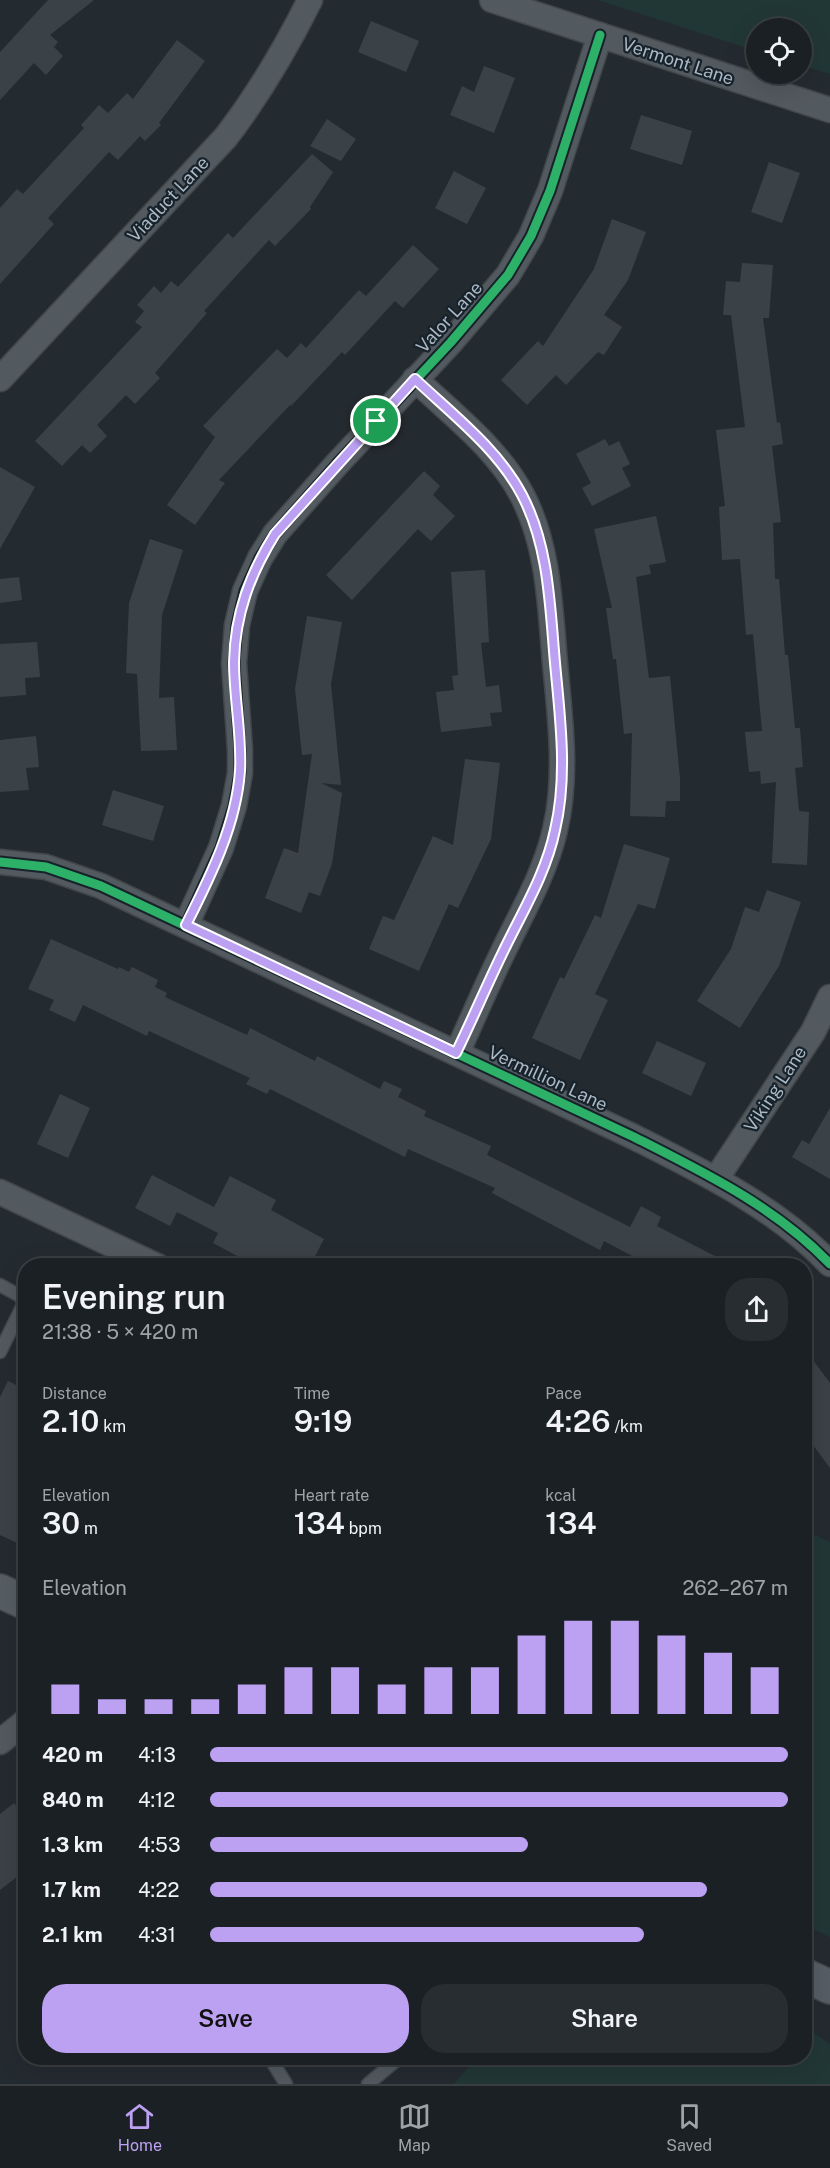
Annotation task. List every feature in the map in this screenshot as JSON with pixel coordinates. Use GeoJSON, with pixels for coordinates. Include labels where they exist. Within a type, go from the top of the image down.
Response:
{"type":"FeatureCollection","features":[{"type":"Feature","properties":{"kind":"main road"},"geometry":{"type":"LineString","coordinates":[[0,1591],[18,1599]]}},
{"type":"Feature","properties":{"kind":"main road"},"geometry":{"type":"LineString","coordinates":[[812,1979],[830,1988]]}},
{"type":"Feature","properties":{"kind":"street","name":"Viaduct Lane"},"geometry":{"type":"LineString","coordinates":[[0,379],[226,137],[249,106],[287,46],[310,0]]}},
{"type":"Feature","properties":{"kind":"street","name":"Vermont Lane"},"geometry":{"type":"LineString","coordinates":[[492,0],[830,110]]}},
{"type":"Feature","properties":{"kind":"street","name":"Valor Lane"},"geometry":{"type":"LineString","coordinates":[[186,925],[221,848],[234,806],[240,773],[234,663],[237,625],[245,591],[260,558],[275,534],[451,342],[508,275],[531,236],[550,191],[600,35]]}},
{"type":"Feature","properties":{"kind":"street"},"geometry":{"type":"LineString","coordinates":[[415,379],[482,442],[506,470],[522,495],[533,520],[542,550],[548,591],[561,733],[561,798],[555,832],[535,888],[456,1053]]}},
{"type":"Feature","properties":{"kind":"street","name":"Vermillion Lane"},"geometry":{"type":"LineString","coordinates":[[0,862],[46,867],[101,886],[634,1137],[716,1179],[783,1222],[830,1264]]}},
{"type":"Feature","properties":{"kind":"street","name":"Viking Lane"},"geometry":{"type":"LineString","coordinates":[[716,1179],[813,1032],[830,997]]}},
{"type":"Feature","properties":{"kind":"street"},"geometry":{"type":"LineString","coordinates":[[0,1192],[140,1258]]}},
{"type":"Feature","properties":{"kind":"street"},"geometry":{"type":"LineString","coordinates":[[0,1742],[18,1727]]}},
{"type":"Feature","properties":{"kind":"lane"},"geometry":{"type":"LineString","coordinates":[[0,1285],[18,1295]]}},
{"type":"Feature","properties":{"kind":"lane"},"geometry":{"type":"LineString","coordinates":[[0,1352],[18,1315]]}},
{"type":"Feature","properties":{"kind":"lane"},"geometry":{"type":"LineString","coordinates":[[274,2065],[286,2084]]}},
{"type":"Feature","properties":{"kind":"lane"},"geometry":{"type":"LineString","coordinates":[[368,2084],[391,2065]]}},
{"type":"Feature","properties":{"kind":"green space"},"geometry":{"type":"Polygon","coordinates":[[[598,0],[830,0],[830,74],[812,68],[812,18],[746,18],[746,48],[598,0]]]}},
{"type":"Feature","properties":{"kind":"green space"},"geometry":{"type":"Polygon","coordinates":[[[812,1534],[830,1542],[830,1937],[812,1929],[812,1534]]]}},
{"type":"Feature","properties":{"kind":"green space"},"geometry":{"type":"Polygon","coordinates":[[[812,2032],[830,2044],[830,2084],[454,2084],[470,2065],[812,2065],[812,2032]]]}},
{"type":"Feature","properties":{"kind":"building"},"geometry":{"type":"Polygon","coordinates":[[[48,0],[94,0],[50,35],[58,42],[54,47],[63,56],[46,75],[34,63],[0,100],[0,52],[48,0]]]}},
{"type":"Feature","properties":{"kind":"building"},"geometry":{"type":"Polygon","coordinates":[[[371,21],[419,41],[406,72],[358,52],[371,21]]]}},
{"type":"Feature","properties":{"kind":"building"},"geometry":{"type":"Polygon","coordinates":[[[177,40],[205,61],[159,123],[161,125],[145,141],[140,136],[118,160],[109,152],[48,218],[54,224],[0,284],[0,208],[17,189],[23,194],[84,128],[81,125],[99,105],[108,113],[127,93],[133,99],[177,40]]]}},
{"type":"Feature","properties":{"kind":"building"},"geometry":{"type":"Polygon","coordinates":[[[484,66],[515,78],[494,133],[450,115],[462,86],[474,92],[484,66]]]}},
{"type":"Feature","properties":{"kind":"building"},"geometry":{"type":"Polygon","coordinates":[[[641,115],[692,131],[682,165],[630,149],[641,115]]]}},
{"type":"Feature","properties":{"kind":"building"},"geometry":{"type":"Polygon","coordinates":[[[327,119],[356,139],[341,161],[310,146],[327,119]]]}},
{"type":"Feature","properties":{"kind":"building"},"geometry":{"type":"Polygon","coordinates":[[[312,154],[333,172],[310,207],[311,209],[275,246],[269,240],[204,311],[207,313],[155,373],[160,378],[135,404],[126,395],[97,425],[107,436],[90,453],[82,445],[62,466],[35,441],[142,327],[135,322],[144,311],[137,305],[154,286],[161,293],[171,281],[178,287],[228,233],[233,238],[312,154]]]}},
{"type":"Feature","properties":{"kind":"building"},"geometry":{"type":"Polygon","coordinates":[[[769,162],[800,173],[782,223],[751,212],[769,162]]]}},
{"type":"Feature","properties":{"kind":"building"},"geometry":{"type":"Polygon","coordinates":[[[454,171],[486,188],[467,224],[435,208],[454,171]]]}},
{"type":"Feature","properties":{"kind":"building"},"geometry":{"type":"Polygon","coordinates":[[[612,219],[646,232],[628,280],[604,315],[622,327],[604,355],[598,352],[566,385],[556,375],[527,405],[501,380],[538,341],[543,346],[594,269],[612,219]]]}},
{"type":"Feature","properties":{"kind":"building"},"geometry":{"type":"Polygon","coordinates":[[[413,245],[439,269],[403,308],[395,301],[345,355],[342,352],[290,405],[219,480],[225,483],[195,525],[167,505],[215,437],[203,426],[277,349],[287,358],[301,343],[306,348],[359,290],[366,296],[413,245]]]}},
{"type":"Feature","properties":{"kind":"building"},"geometry":{"type":"Polygon","coordinates":[[[742,263],[773,265],[769,318],[763,318],[777,423],[780,422],[783,444],[772,446],[781,522],[773,523],[775,579],[779,579],[785,655],[788,655],[795,728],[800,728],[803,767],[795,768],[799,811],[809,812],[807,865],[772,863],[776,782],[761,784],[760,771],[749,772],[745,732],[762,731],[753,634],[746,635],[740,559],[722,560],[719,507],[725,506],[716,430],[745,427],[731,315],[723,315],[726,281],[740,282],[742,263]]]}},
{"type":"Feature","properties":{"kind":"building"},"geometry":{"type":"Polygon","coordinates":[[[605,439],[609,446],[619,441],[630,464],[622,468],[631,486],[592,506],[582,488],[591,483],[576,454],[605,439]]]}},
{"type":"Feature","properties":{"kind":"building"},"geometry":{"type":"Polygon","coordinates":[[[0,467],[35,487],[0,549],[0,467]]]}},
{"type":"Feature","properties":{"kind":"building"},"geometry":{"type":"Polygon","coordinates":[[[424,471],[440,486],[433,495],[455,516],[431,541],[418,529],[352,600],[326,575],[424,471]]]}},
{"type":"Feature","properties":{"kind":"building"},"geometry":{"type":"Polygon","coordinates":[[[656,516],[666,562],[649,565],[651,574],[636,577],[649,678],[670,676],[680,778],[680,801],[666,801],[665,817],[630,816],[632,733],[624,734],[616,659],[613,659],[606,608],[612,608],[594,529],[656,516]]]}},
{"type":"Feature","properties":{"kind":"building"},"geometry":{"type":"Polygon","coordinates":[[[150,539],[183,550],[162,615],[159,698],[174,697],[177,750],[141,751],[137,674],[126,673],[129,603],[150,539]]]}},
{"type":"Feature","properties":{"kind":"building"},"geometry":{"type":"Polygon","coordinates":[[[485,570],[489,642],[481,643],[486,687],[499,685],[502,712],[490,713],[492,726],[441,732],[436,692],[454,690],[452,676],[458,675],[451,572],[485,570]]]}},
{"type":"Feature","properties":{"kind":"building"},"geometry":{"type":"Polygon","coordinates":[[[19,577],[22,600],[0,603],[0,579],[19,577]]]}},
{"type":"Feature","properties":{"kind":"building"},"geometry":{"type":"Polygon","coordinates":[[[307,616],[342,622],[331,684],[341,785],[321,783],[342,793],[332,864],[320,896],[309,892],[301,913],[265,898],[284,848],[298,853],[312,754],[302,755],[295,689],[307,616]]]}},
{"type":"Feature","properties":{"kind":"building"},"geometry":{"type":"Polygon","coordinates":[[[37,642],[40,677],[25,678],[26,695],[0,697],[0,644],[37,642]]]}},
{"type":"Feature","properties":{"kind":"building"},"geometry":{"type":"Polygon","coordinates":[[[36,736],[39,767],[26,768],[29,790],[0,792],[0,740],[36,736]]]}},
{"type":"Feature","properties":{"kind":"building"},"geometry":{"type":"Polygon","coordinates":[[[465,759],[500,763],[491,839],[458,908],[449,904],[419,971],[369,949],[383,916],[394,920],[433,836],[453,845],[465,759]]]}},
{"type":"Feature","properties":{"kind":"building"},"geometry":{"type":"Polygon","coordinates":[[[113,790],[164,806],[153,841],[102,825],[113,790]]]}},
{"type":"Feature","properties":{"kind":"building"},"geometry":{"type":"Polygon","coordinates":[[[624,844],[670,858],[655,909],[638,904],[595,994],[608,1000],[580,1060],[532,1038],[560,977],[564,979],[595,915],[601,918],[624,844]]]}},
{"type":"Feature","properties":{"kind":"building"},"geometry":{"type":"Polygon","coordinates":[[[767,890],[801,902],[779,966],[740,1028],[697,1001],[731,949],[745,907],[759,912],[767,890]]]}},
{"type":"Feature","properties":{"kind":"building"},"geometry":{"type":"Polygon","coordinates":[[[51,939],[118,969],[119,967],[129,972],[132,967],[158,980],[155,987],[167,993],[165,997],[247,1035],[250,1028],[315,1061],[317,1056],[380,1089],[384,1081],[402,1089],[398,1097],[426,1111],[424,1116],[491,1146],[487,1155],[630,1227],[641,1206],[661,1217],[657,1226],[719,1258],[636,1258],[604,1241],[600,1250],[492,1193],[495,1188],[408,1149],[405,1157],[270,1089],[267,1094],[246,1084],[250,1078],[149,1031],[147,1036],[83,1005],[75,1022],[49,1010],[54,1000],[28,989],[51,939]]]}},
{"type":"Feature","properties":{"kind":"building"},"geometry":{"type":"Polygon","coordinates":[[[657,1041],[706,1063],[691,1096],[642,1073],[657,1041]]]}},
{"type":"Feature","properties":{"kind":"building"},"geometry":{"type":"Polygon","coordinates":[[[60,1094],[90,1108],[68,1158],[37,1144],[60,1094]]]}},
{"type":"Feature","properties":{"kind":"building"},"geometry":{"type":"Polygon","coordinates":[[[830,1108],[830,1179],[792,1157],[802,1140],[809,1144],[830,1108]]]}},
{"type":"Feature","properties":{"kind":"building"},"geometry":{"type":"Polygon","coordinates":[[[152,1175],[214,1207],[230,1176],[276,1200],[271,1210],[324,1239],[314,1258],[241,1258],[213,1243],[218,1233],[177,1212],[170,1226],[135,1208],[152,1175]]]}},
{"type":"Feature","properties":{"kind":"building"},"geometry":{"type":"Polygon","coordinates":[[[812,1359],[830,1383],[830,1468],[812,1444],[812,1359]]]}},
{"type":"Feature","properties":{"kind":"building"},"geometry":{"type":"Polygon","coordinates":[[[8,1381],[18,1386],[18,1543],[0,1535],[0,1397],[8,1381]]]}},
{"type":"Feature","properties":{"kind":"building"},"geometry":{"type":"Polygon","coordinates":[[[14,1803],[18,1808],[18,1876],[0,1890],[0,1814],[14,1803]]]}},
{"type":"Feature","properties":{"kind":"cycle path"},"geometry":{"type":"LineString","coordinates":[[186,925],[221,848],[234,806],[240,773],[234,663],[237,625],[245,591],[260,558],[275,534],[451,342],[508,275],[531,236],[550,191],[600,35]]}},
{"type":"Feature","properties":{"kind":"cycle path"},"geometry":{"type":"LineString","coordinates":[[0,862],[46,867],[101,886],[634,1137],[738,1192],[786,1225],[830,1264]]}},
{"type":"Feature","properties":{"kind":"route"},"geometry":{"type":"LineString","coordinates":[[415,379],[482,442],[506,470],[522,495],[542,550],[548,591],[561,733],[561,798],[555,832],[535,888],[456,1053],[186,925],[221,848],[234,806],[240,773],[234,663],[237,625],[245,591],[260,558],[275,534],[376,421],[415,379]]}}]}
